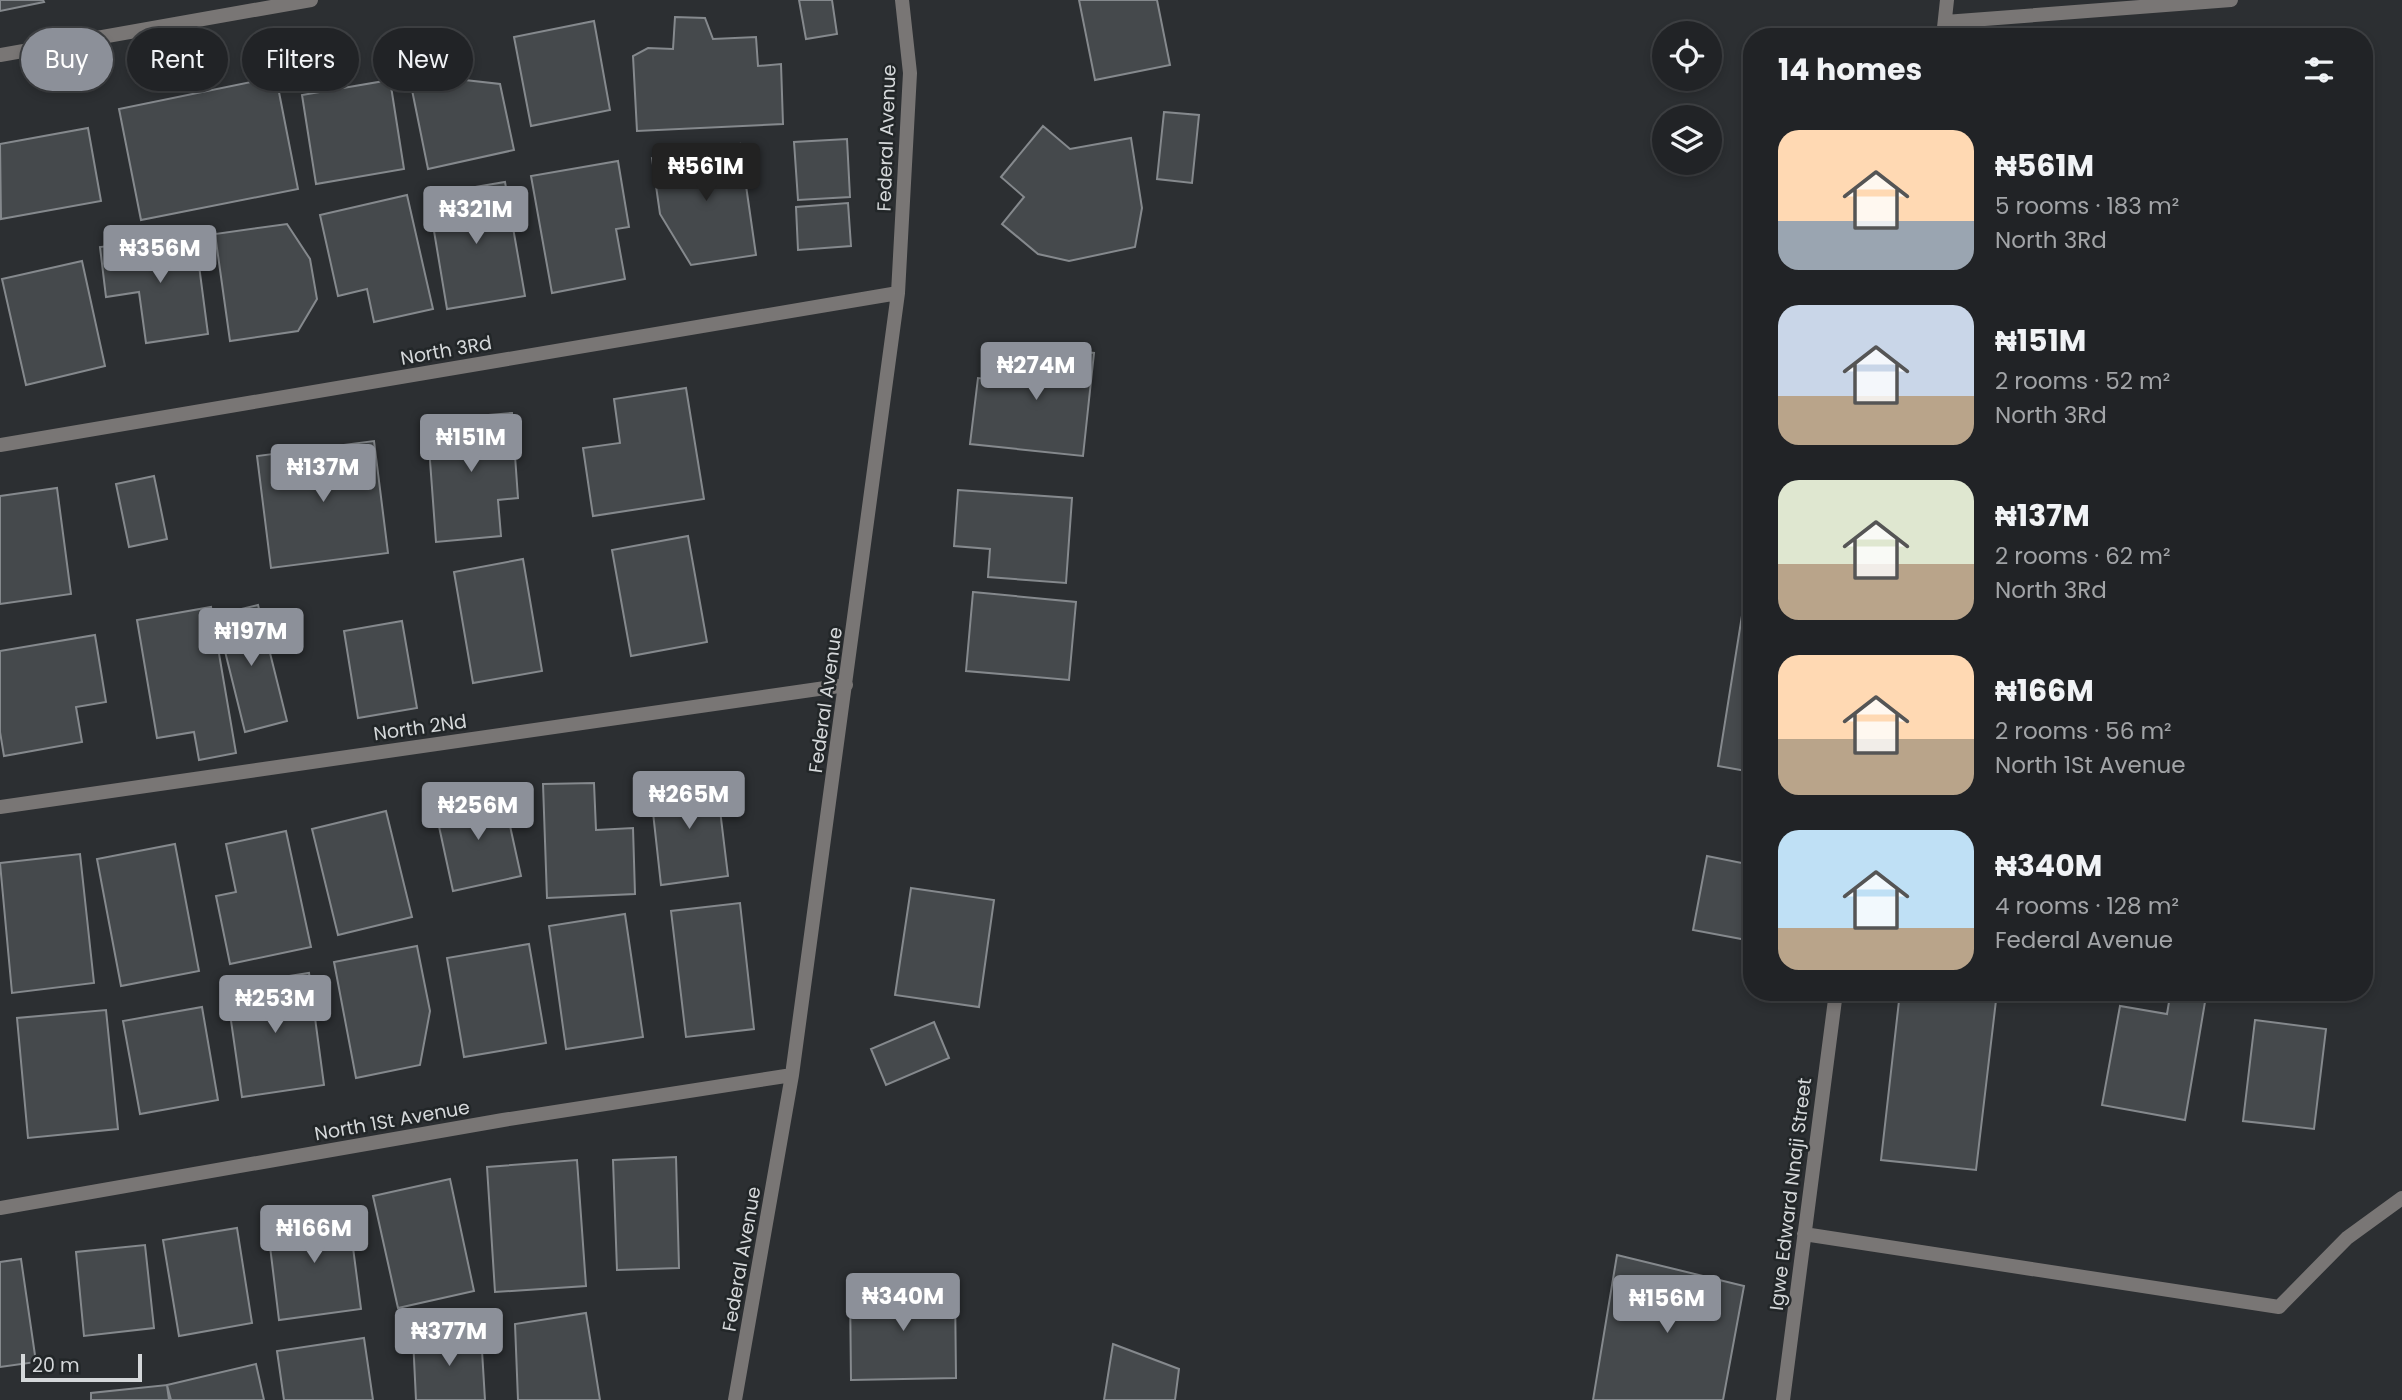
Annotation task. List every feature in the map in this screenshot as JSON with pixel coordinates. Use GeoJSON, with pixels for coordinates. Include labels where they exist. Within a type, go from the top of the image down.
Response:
{"type":"FeatureCollection","features":[{"type":"Feature","properties":{"kind":"street"},"geometry":{"type":"LineString","coordinates":[[0,55],[311,0]]}},
{"type":"Feature","properties":{"kind":"street","name":"Federal Avenue"},"geometry":{"type":"LineString","coordinates":[[735,1400],[792,1075],[898,293],[910,73],[902,0]]}},
{"type":"Feature","properties":{"kind":"street"},"geometry":{"type":"LineString","coordinates":[[1944,28],[1947,0]]}},
{"type":"Feature","properties":{"kind":"street"},"geometry":{"type":"LineString","coordinates":[[1954,28],[2231,0]]}},
{"type":"Feature","properties":{"kind":"street","name":"North 3Rd"},"geometry":{"type":"LineString","coordinates":[[0,445],[898,293]]}},
{"type":"Feature","properties":{"kind":"street","name":"North 2Nd"},"geometry":{"type":"LineString","coordinates":[[0,807],[846,685]]}},
{"type":"Feature","properties":{"kind":"street","name":"Igwe Edward Nnaji Street"},"geometry":{"type":"LineString","coordinates":[[1783,1400],[1835,1001]]}},
{"type":"Feature","properties":{"kind":"street","name":"North 1St Avenue"},"geometry":{"type":"LineString","coordinates":[[0,1209],[503,1120],[792,1075]]}},
{"type":"Feature","properties":{"kind":"street"},"geometry":{"type":"LineString","coordinates":[[1804,1234],[2279,1307],[2347,1238],[2402,1198]]}},
{"type":"Feature","properties":{"kind":"building"},"geometry":{"type":"Polygon","coordinates":[[[0,0],[43,0],[44,2],[0,11],[0,0]]]}},
{"type":"Feature","properties":{"kind":"building"},"geometry":{"type":"Polygon","coordinates":[[[799,0],[832,0],[837,34],[806,39],[799,0]]]}},
{"type":"Feature","properties":{"kind":"building"},"geometry":{"type":"Polygon","coordinates":[[[1079,0],[1157,0],[1170,65],[1095,80],[1079,0]]]}},
{"type":"Feature","properties":{"kind":"building"},"geometry":{"type":"Polygon","coordinates":[[[675,17],[705,18],[713,39],[756,37],[758,66],[781,64],[783,124],[637,131],[633,56],[648,48],[673,49],[675,17]]]}},
{"type":"Feature","properties":{"kind":"building"},"geometry":{"type":"Polygon","coordinates":[[[594,21],[610,110],[531,126],[514,37],[594,21]]]}},
{"type":"Feature","properties":{"kind":"building"},"geometry":{"type":"Polygon","coordinates":[[[473,81],[500,84],[514,150],[428,169],[412,91],[473,91],[473,81]]]}},
{"type":"Feature","properties":{"kind":"building"},"geometry":{"type":"Polygon","coordinates":[[[373,83],[373,91],[392,91],[404,169],[316,184],[302,95],[325,91],[359,91],[359,85],[373,83]]]}},
{"type":"Feature","properties":{"kind":"building"},"geometry":{"type":"Polygon","coordinates":[[[242,84],[242,91],[279,91],[298,189],[141,220],[119,109],[207,91],[228,91],[228,87],[242,84]]]}},
{"type":"Feature","properties":{"kind":"building"},"geometry":{"type":"Polygon","coordinates":[[[1164,112],[1199,115],[1192,183],[1157,179],[1164,112]]]}},
{"type":"Feature","properties":{"kind":"building"},"geometry":{"type":"Polygon","coordinates":[[[1043,126],[1070,149],[1131,138],[1142,208],[1135,247],[1069,261],[1038,254],[1002,224],[1024,197],[1001,177],[1043,126]]]}},
{"type":"Feature","properties":{"kind":"building"},"geometry":{"type":"Polygon","coordinates":[[[88,128],[101,201],[1,219],[0,144],[88,128]]]}},
{"type":"Feature","properties":{"kind":"building"},"geometry":{"type":"Polygon","coordinates":[[[847,139],[850,197],[798,200],[794,142],[847,139]]]}},
{"type":"Feature","properties":{"kind":"building"},"geometry":{"type":"Polygon","coordinates":[[[740,144],[756,255],[691,265],[660,214],[652,158],[740,144]]]}},
{"type":"Feature","properties":{"kind":"building"},"geometry":{"type":"Polygon","coordinates":[[[618,161],[629,227],[616,229],[625,279],[552,293],[531,176],[618,161]]]}},
{"type":"Feature","properties":{"kind":"building"},"geometry":{"type":"Polygon","coordinates":[[[505,182],[525,296],[447,309],[428,195],[505,182]]]}},
{"type":"Feature","properties":{"kind":"building"},"geometry":{"type":"Polygon","coordinates":[[[407,195],[433,309],[374,322],[367,289],[338,296],[320,215],[407,195]]]}},
{"type":"Feature","properties":{"kind":"building"},"geometry":{"type":"Polygon","coordinates":[[[848,203],[851,246],[798,250],[796,207],[848,203]]]}},
{"type":"Feature","properties":{"kind":"building"},"geometry":{"type":"Polygon","coordinates":[[[287,224],[310,259],[317,299],[298,331],[230,341],[215,234],[287,224]]]}},
{"type":"Feature","properties":{"kind":"building"},"geometry":{"type":"Polygon","coordinates":[[[195,235],[208,334],[146,343],[139,292],[106,297],[100,247],[195,235]]]}},
{"type":"Feature","properties":{"kind":"building"},"geometry":{"type":"Polygon","coordinates":[[[82,261],[105,366],[26,385],[2,279],[82,261]]]}},
{"type":"Feature","properties":{"kind":"building"},"geometry":{"type":"Polygon","coordinates":[[[1007,343],[1094,353],[1083,456],[970,444],[978,378],[1003,381],[1007,343]]]}},
{"type":"Feature","properties":{"kind":"building"},"geometry":{"type":"Polygon","coordinates":[[[686,388],[704,499],[593,516],[583,448],[620,443],[614,399],[686,388]]]}},
{"type":"Feature","properties":{"kind":"building"},"geometry":{"type":"Polygon","coordinates":[[[512,413],[518,498],[498,500],[501,536],[436,542],[427,420],[512,413]]]}},
{"type":"Feature","properties":{"kind":"building"},"geometry":{"type":"Polygon","coordinates":[[[374,441],[388,553],[271,568],[257,456],[374,441]]]}},
{"type":"Feature","properties":{"kind":"building"},"geometry":{"type":"Polygon","coordinates":[[[154,476],[167,539],[129,547],[116,484],[154,476]]]}},
{"type":"Feature","properties":{"kind":"building"},"geometry":{"type":"Polygon","coordinates":[[[57,488],[71,594],[0,604],[0,496],[57,488]]]}},
{"type":"Feature","properties":{"kind":"building"},"geometry":{"type":"Polygon","coordinates":[[[958,490],[1072,498],[1066,583],[988,577],[990,549],[954,546],[958,490]]]}},
{"type":"Feature","properties":{"kind":"building"},"geometry":{"type":"Polygon","coordinates":[[[688,536],[707,642],[631,656],[612,550],[688,536]]]}},
{"type":"Feature","properties":{"kind":"building"},"geometry":{"type":"Polygon","coordinates":[[[523,559],[542,671],[473,683],[454,572],[523,559]]]}},
{"type":"Feature","properties":{"kind":"building"},"geometry":{"type":"Polygon","coordinates":[[[973,592],[1076,602],[1069,680],[966,671],[973,592]]]}},
{"type":"Feature","properties":{"kind":"building"},"geometry":{"type":"Polygon","coordinates":[[[258,605],[287,721],[245,732],[216,615],[258,605]]]}},
{"type":"Feature","properties":{"kind":"building"},"geometry":{"type":"Polygon","coordinates":[[[211,607],[236,753],[199,760],[194,732],[157,738],[137,620],[211,607]]]}},
{"type":"Feature","properties":{"kind":"building"},"geometry":{"type":"Polygon","coordinates":[[[1743,609],[1743,770],[1718,766],[1743,609]]]}},
{"type":"Feature","properties":{"kind":"building"},"geometry":{"type":"Polygon","coordinates":[[[402,621],[417,708],[358,718],[344,631],[402,621]]]}},
{"type":"Feature","properties":{"kind":"building"},"geometry":{"type":"Polygon","coordinates":[[[95,635],[106,702],[76,707],[82,742],[4,756],[0,732],[0,651],[95,635]]]}},
{"type":"Feature","properties":{"kind":"building"},"geometry":{"type":"Polygon","coordinates":[[[716,777],[728,876],[661,885],[650,785],[716,777]]]}},
{"type":"Feature","properties":{"kind":"building"},"geometry":{"type":"Polygon","coordinates":[[[594,783],[596,830],[633,828],[635,894],[547,898],[543,784],[594,783]]]}},
{"type":"Feature","properties":{"kind":"building"},"geometry":{"type":"Polygon","coordinates":[[[503,794],[521,876],[453,891],[435,808],[503,794]]]}},
{"type":"Feature","properties":{"kind":"building"},"geometry":{"type":"Polygon","coordinates":[[[386,811],[412,917],[338,935],[312,829],[386,811]]]}},
{"type":"Feature","properties":{"kind":"building"},"geometry":{"type":"Polygon","coordinates":[[[286,831],[311,947],[230,964],[216,896],[236,892],[226,844],[286,831]]]}},
{"type":"Feature","properties":{"kind":"building"},"geometry":{"type":"Polygon","coordinates":[[[175,844],[199,971],[121,986],[97,859],[175,844]]]}},
{"type":"Feature","properties":{"kind":"building"},"geometry":{"type":"Polygon","coordinates":[[[80,854],[94,983],[12,993],[0,863],[80,854]]]}},
{"type":"Feature","properties":{"kind":"building"},"geometry":{"type":"Polygon","coordinates":[[[1707,856],[1743,863],[1743,939],[1693,930],[1707,856]]]}},
{"type":"Feature","properties":{"kind":"building"},"geometry":{"type":"Polygon","coordinates":[[[911,888],[994,900],[979,1007],[895,995],[911,888]]]}},
{"type":"Feature","properties":{"kind":"building"},"geometry":{"type":"Polygon","coordinates":[[[740,903],[754,1029],[686,1037],[671,911],[740,903]]]}},
{"type":"Feature","properties":{"kind":"building"},"geometry":{"type":"Polygon","coordinates":[[[625,914],[643,1037],[566,1049],[549,926],[625,914]]]}},
{"type":"Feature","properties":{"kind":"building"},"geometry":{"type":"Polygon","coordinates":[[[529,944],[546,1043],[464,1057],[447,958],[529,944]]]}},
{"type":"Feature","properties":{"kind":"building"},"geometry":{"type":"Polygon","coordinates":[[[417,946],[430,1011],[420,1065],[356,1078],[334,962],[417,946]]]}},
{"type":"Feature","properties":{"kind":"building"},"geometry":{"type":"Polygon","coordinates":[[[309,973],[324,1085],[242,1097],[226,986],[309,973]]]}},
{"type":"Feature","properties":{"kind":"building"},"geometry":{"type":"Polygon","coordinates":[[[1899,1001],[1996,1001],[1976,1170],[1881,1160],[1899,1001]]]}},
{"type":"Feature","properties":{"kind":"building"},"geometry":{"type":"Polygon","coordinates":[[[2169,1001],[2205,1002],[2185,1120],[2102,1105],[2120,1006],[2167,1014],[2169,1001]]]}},
{"type":"Feature","properties":{"kind":"building"},"geometry":{"type":"Polygon","coordinates":[[[202,1007],[218,1100],[140,1114],[123,1021],[202,1007]]]}},
{"type":"Feature","properties":{"kind":"building"},"geometry":{"type":"Polygon","coordinates":[[[106,1010],[118,1129],[28,1138],[17,1018],[106,1010]]]}},
{"type":"Feature","properties":{"kind":"building"},"geometry":{"type":"Polygon","coordinates":[[[2255,1020],[2326,1029],[2314,1129],[2243,1121],[2255,1020]]]}},
{"type":"Feature","properties":{"kind":"building"},"geometry":{"type":"Polygon","coordinates":[[[934,1022],[949,1058],[886,1085],[871,1049],[934,1022]]]}},
{"type":"Feature","properties":{"kind":"building"},"geometry":{"type":"Polygon","coordinates":[[[676,1157],[679,1268],[617,1270],[613,1160],[676,1157]]]}},
{"type":"Feature","properties":{"kind":"building"},"geometry":{"type":"Polygon","coordinates":[[[577,1160],[586,1286],[495,1292],[487,1167],[577,1160]]]}},
{"type":"Feature","properties":{"kind":"building"},"geometry":{"type":"Polygon","coordinates":[[[450,1179],[474,1291],[398,1308],[373,1196],[450,1179]]]}},
{"type":"Feature","properties":{"kind":"building"},"geometry":{"type":"Polygon","coordinates":[[[348,1209],[361,1309],[279,1320],[268,1230],[289,1217],[348,1209]]]}},
{"type":"Feature","properties":{"kind":"building"},"geometry":{"type":"Polygon","coordinates":[[[237,1228],[252,1323],[179,1336],[163,1240],[237,1228]]]}},
{"type":"Feature","properties":{"kind":"building"},"geometry":{"type":"Polygon","coordinates":[[[145,1245],[154,1328],[84,1336],[76,1252],[145,1245]]]}},
{"type":"Feature","properties":{"kind":"building"},"geometry":{"type":"Polygon","coordinates":[[[1617,1255],[1744,1286],[1723,1400],[1593,1400],[1617,1255]]]}},
{"type":"Feature","properties":{"kind":"building"},"geometry":{"type":"Polygon","coordinates":[[[21,1259],[36,1362],[0,1367],[0,1262],[21,1259]]]}},
{"type":"Feature","properties":{"kind":"building"},"geometry":{"type":"Polygon","coordinates":[[[955,1287],[956,1378],[851,1380],[850,1288],[955,1287]]]}},
{"type":"Feature","properties":{"kind":"building"},"geometry":{"type":"Polygon","coordinates":[[[586,1313],[600,1400],[518,1400],[515,1324],[586,1313]]]}},
{"type":"Feature","properties":{"kind":"building"},"geometry":{"type":"Polygon","coordinates":[[[481,1334],[485,1400],[416,1400],[413,1338],[481,1334]]]}},
{"type":"Feature","properties":{"kind":"building"},"geometry":{"type":"Polygon","coordinates":[[[364,1338],[373,1400],[284,1400],[277,1351],[364,1338]]]}},
{"type":"Feature","properties":{"kind":"building"},"geometry":{"type":"Polygon","coordinates":[[[1113,1344],[1179,1369],[1175,1400],[1104,1400],[1113,1344]]]}},
{"type":"Feature","properties":{"kind":"building"},"geometry":{"type":"Polygon","coordinates":[[[256,1364],[264,1400],[171,1400],[167,1385],[256,1364]]]}},
{"type":"Feature","properties":{"kind":"building"},"geometry":{"type":"Polygon","coordinates":[[[167,1385],[169,1400],[91,1400],[91,1393],[167,1385]]]}}]}
